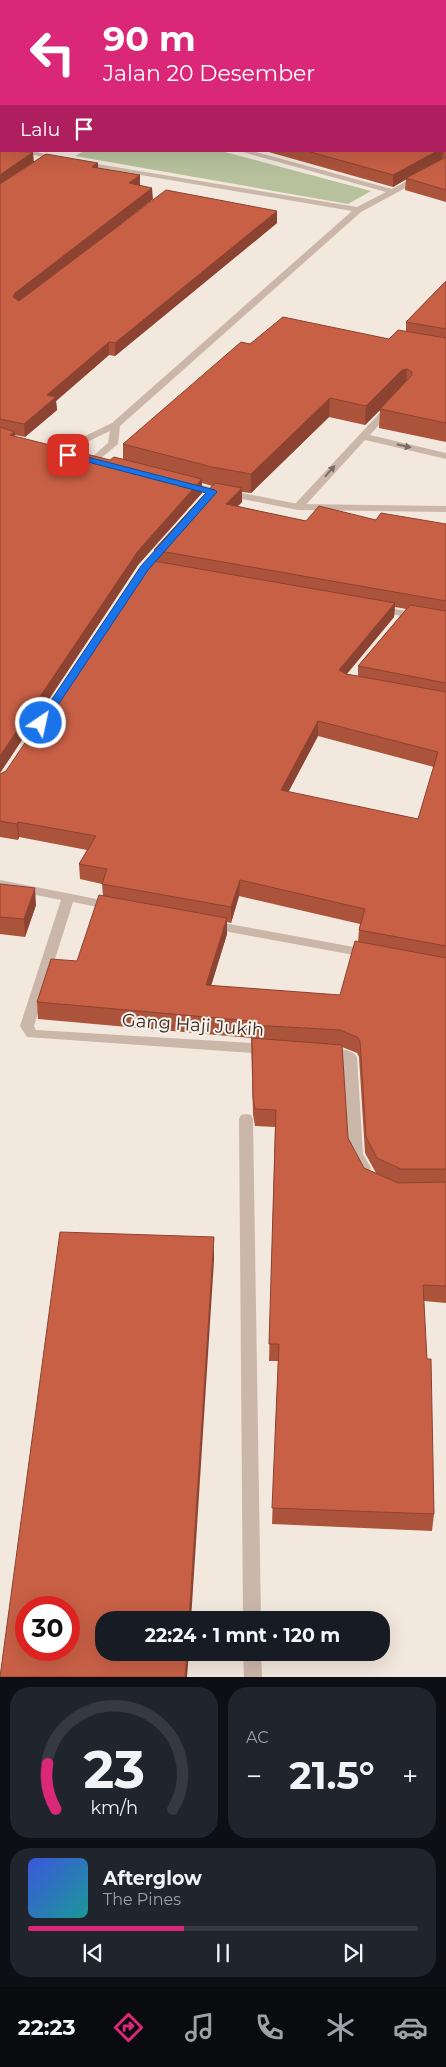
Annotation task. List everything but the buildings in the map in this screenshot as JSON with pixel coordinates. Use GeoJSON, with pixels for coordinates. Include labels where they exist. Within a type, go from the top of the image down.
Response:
{"type":"FeatureCollection","features":[{"type":"Feature","properties":{"kind":"street"},"geometry":{"type":"LineString","coordinates":[[26,152],[358,210]]}},
{"type":"Feature","properties":{"kind":"street"},"geometry":{"type":"LineString","coordinates":[[44,162],[62,152]]}},
{"type":"Feature","properties":{"kind":"street"},"geometry":{"type":"LineString","coordinates":[[248,152],[392,191]]}},
{"type":"Feature","properties":{"kind":"street"},"geometry":{"type":"LineString","coordinates":[[115,425],[113,444],[97,462],[64,454],[86,439],[115,425],[358,210],[446,163]]}},
{"type":"Feature","properties":{"kind":"street"},"geometry":{"type":"LineString","coordinates":[[176,188],[184,181]]}},
{"type":"Feature","properties":{"kind":"street"},"geometry":{"type":"LineString","coordinates":[[298,507],[399,398]]}},
{"type":"Feature","properties":{"kind":"street"},"geometry":{"type":"LineString","coordinates":[[362,436],[446,456]]}},
{"type":"Feature","properties":{"kind":"street"},"geometry":{"type":"LineString","coordinates":[[175,482],[209,495],[298,507],[446,510]]}},
{"type":"Feature","properties":{"kind":"street"},"geometry":{"type":"LineString","coordinates":[[367,607],[402,618],[446,622]]}},
{"type":"Feature","properties":{"kind":"street"},"geometry":{"type":"LineString","coordinates":[[0,884],[125,909]]}},
{"type":"Feature","properties":{"kind":"street","name":"Gang Haji Jukih"},"geometry":{"type":"LineString","coordinates":[[68,899],[27,1026],[32,1034],[279,1050]]}},
{"type":"Feature","properties":{"kind":"street"},"geometry":{"type":"LineString","coordinates":[[202,923],[381,956]]}},
{"type":"Feature","properties":{"kind":"street"},"geometry":{"type":"LineString","coordinates":[[309,1052],[339,1053],[350,1057],[356,1154],[370,1180]]}},
{"type":"Feature","properties":{"kind":"street"},"geometry":{"type":"LineString","coordinates":[[246,1118],[252,1611]]}},
{"type":"Feature","properties":{"kind":"street"},"geometry":{"type":"LineString","coordinates":[[252,1661],[253,1677]]}},
{"type":"Feature","properties":{"kind":"green space"},"geometry":{"type":"Polygon","coordinates":[[[82,152],[225,152],[371,191],[348,204],[75,156],[82,152]]]}},
{"type":"Feature","properties":{"kind":"route"},"geometry":{"type":"LineString","coordinates":[[41,723],[144,568],[212,492],[68,455]]}}]}
